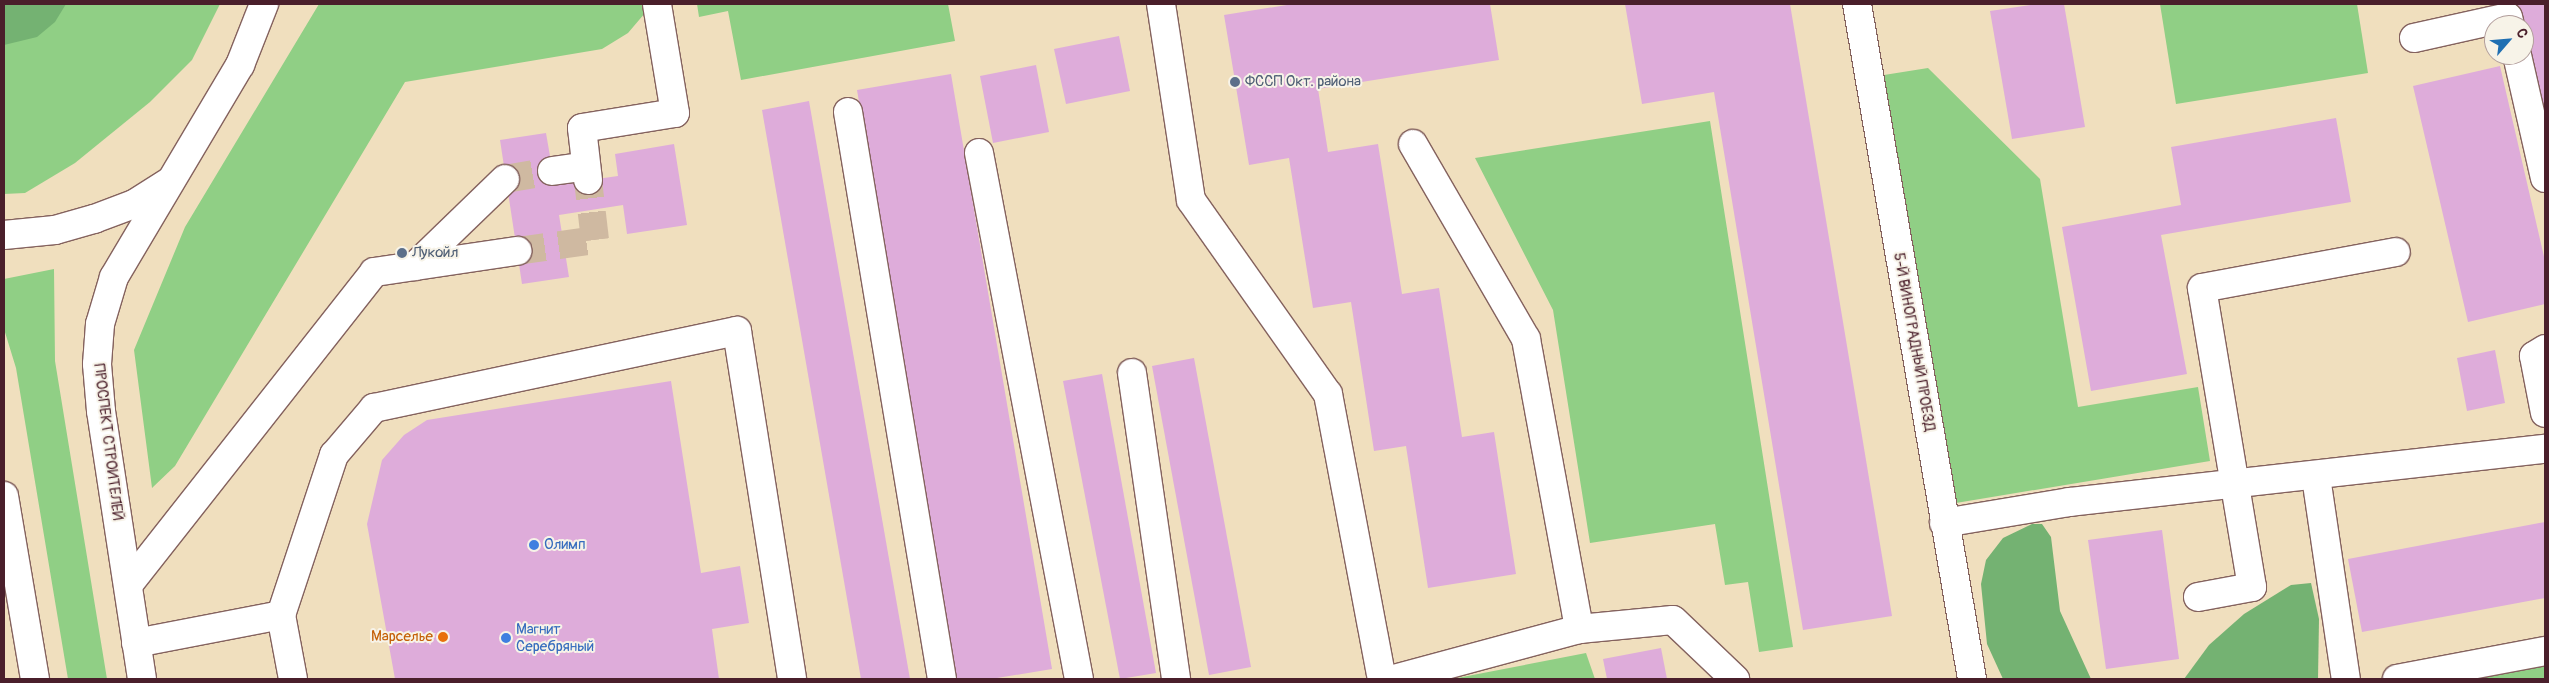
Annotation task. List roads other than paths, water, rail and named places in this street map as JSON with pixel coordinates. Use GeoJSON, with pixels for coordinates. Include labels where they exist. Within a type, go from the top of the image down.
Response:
{"type":"FeatureCollection","features":[{"type":"Feature","properties":{"kind":"main road"},"geometry":{"type":"LineString","coordinates":[[552,171],[587,173],[582,128],[674,113],[657,4]]}},
{"type":"Feature","properties":{"kind":"main road"},"geometry":{"type":"LineString","coordinates":[[1161,4],[1192,200],[1328,394],[1382,679]]}},
{"type":"Feature","properties":{"kind":"main road","name":"5-Й ВИНОГРАДНЫЙ ПРОЕЗД"},"geometry":{"type":"LineString","coordinates":[[1857,4],[1944,523],[1967,678]]}},
{"type":"Feature","properties":{"kind":"main road","name":"ПРОСПЕКТ СТРОИТЕЛЕЙ"},"geometry":{"type":"LineString","coordinates":[[142,679],[101,411],[97,364],[100,324],[114,278],[169,182],[240,65],[266,8]]}},
{"type":"Feature","properties":{"kind":"main road"},"geometry":{"type":"LineString","coordinates":[[2414,38],[2484,22]]}},
{"type":"Feature","properties":{"kind":"main road"},"geometry":{"type":"LineString","coordinates":[[2518,65],[2545,178]]}},
{"type":"Feature","properties":{"kind":"main road"},"geometry":{"type":"LineString","coordinates":[[848,112],[942,679]]}},
{"type":"Feature","properties":{"kind":"main road"},"geometry":{"type":"LineString","coordinates":[[1413,144],[1526,339],[1579,629]]}},
{"type":"Feature","properties":{"kind":"main road"},"geometry":{"type":"LineString","coordinates":[[979,153],[1079,679]]}},
{"type":"Feature","properties":{"kind":"main road"},"geometry":{"type":"LineString","coordinates":[[415,266],[505,179]]}},
{"type":"Feature","properties":{"kind":"main road"},"geometry":{"type":"LineString","coordinates":[[4,235],[55,230],[94,219],[134,204],[169,182]]}},
{"type":"Feature","properties":{"kind":"main road"},"geometry":{"type":"LineString","coordinates":[[128,585],[374,272],[517,251]]}},
{"type":"Feature","properties":{"kind":"main road"},"geometry":{"type":"LineString","coordinates":[[2198,597],[2252,587],[2202,288],[2396,252]]}},
{"type":"Feature","properties":{"kind":"main road"},"geometry":{"type":"LineString","coordinates":[[293,679],[281,614],[334,456],[374,408],[737,331],[792,679]]}},
{"type":"Feature","properties":{"kind":"main road"},"geometry":{"type":"LineString","coordinates":[[2545,349],[2534,356],[2545,413]]}},
{"type":"Feature","properties":{"kind":"main road"},"geometry":{"type":"LineString","coordinates":[[1132,373],[1176,679]]}},
{"type":"Feature","properties":{"kind":"main road"},"geometry":{"type":"LineString","coordinates":[[1944,523],[2069,502],[2236,487],[2545,449]]}},
{"type":"Feature","properties":{"kind":"main road"},"geometry":{"type":"LineString","coordinates":[[2316,477],[2346,679]]}},
{"type":"Feature","properties":{"kind":"main road"},"geometry":{"type":"LineString","coordinates":[[4,496],[35,679]]}},
{"type":"Feature","properties":{"kind":"main road"},"geometry":{"type":"LineString","coordinates":[[136,644],[281,614]]}},
{"type":"Feature","properties":{"kind":"main road"},"geometry":{"type":"LineString","coordinates":[[1394,679],[1579,629],[1673,620],[1735,679]]}},
{"type":"Feature","properties":{"kind":"main road"},"geometry":{"type":"LineString","coordinates":[[2397,679],[2545,651]]}},
{"type":"Feature","properties":{"kind":"tunnel"},"geometry":{"type":"LineString","coordinates":[[505,179],[552,171]]}},
{"type":"Feature","properties":{"kind":"tunnel"},"geometry":{"type":"LineString","coordinates":[[517,251],[595,240],[588,180]]}},
{"type":"Feature","properties":{"kind":"place","name":"ФССП Окт. района"},"geometry":{"type":"Point","coordinates":[1235,82]}},
{"type":"Feature","properties":{"kind":"place","name":"Лукойл"},"geometry":{"type":"Point","coordinates":[402,253]}},
{"type":"Feature","properties":{"kind":"place","name":"Олимп"},"geometry":{"type":"Point","coordinates":[534,545]}},
{"type":"Feature","properties":{"kind":"place","name":"Марселье"},"geometry":{"type":"Point","coordinates":[443,637]}},
{"type":"Feature","properties":{"kind":"place","name":"Магнит Серебряный"},"geometry":{"type":"Point","coordinates":[506,638]}}]}
